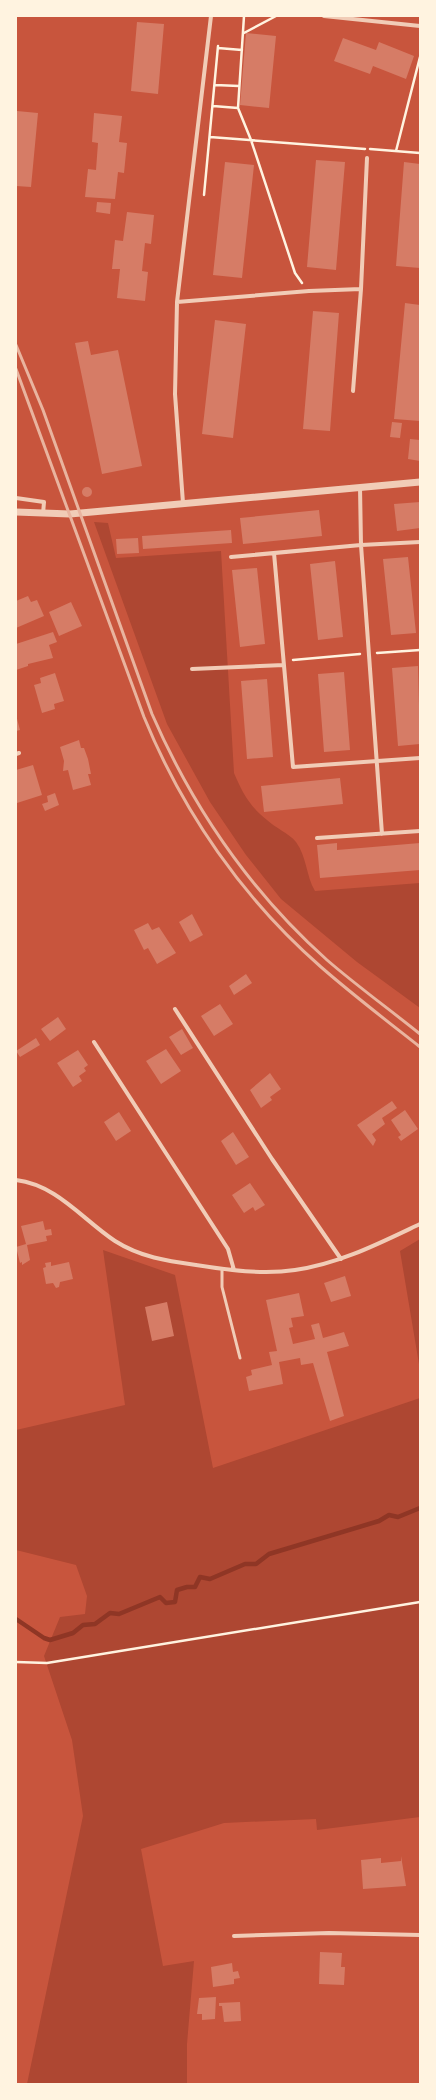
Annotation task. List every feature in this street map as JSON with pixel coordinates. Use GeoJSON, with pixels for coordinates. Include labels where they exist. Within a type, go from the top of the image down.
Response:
{"type":"FeatureCollection","features":[{"type":"Feature","properties":{"kind":"street"},"geometry":{"type":"LineString","coordinates":[[183,503],[175,394],[177,302],[211,16]]}},
{"type":"Feature","properties":{"kind":"street"},"geometry":{"type":"LineString","coordinates":[[324,16],[364,18],[420,26]]}},
{"type":"Feature","properties":{"kind":"street"},"geometry":{"type":"LineString","coordinates":[[353,391],[362,289],[367,158]]}},
{"type":"Feature","properties":{"kind":"street"},"geometry":{"type":"LineString","coordinates":[[177,302],[309,291],[362,289]]}},
{"type":"Feature","properties":{"kind":"street"},"geometry":{"type":"LineString","coordinates":[[16,512],[70,514],[420,482]]}},
{"type":"Feature","properties":{"kind":"street"},"geometry":{"type":"LineString","coordinates":[[360,487],[361,545],[382,834]]}},
{"type":"Feature","properties":{"kind":"street"},"geometry":{"type":"LineString","coordinates":[[16,498],[44,502],[43,514]]}},
{"type":"Feature","properties":{"kind":"street"},"geometry":{"type":"LineString","coordinates":[[231,557],[361,545],[420,542]]}},
{"type":"Feature","properties":{"kind":"street"},"geometry":{"type":"LineString","coordinates":[[274,553],[293,767],[420,758]]}},
{"type":"Feature","properties":{"kind":"street"},"geometry":{"type":"LineString","coordinates":[[192,669],[283,663]]}},
{"type":"Feature","properties":{"kind":"street"},"geometry":{"type":"LineString","coordinates":[[317,838],[420,831]]}},
{"type":"Feature","properties":{"kind":"street"},"geometry":{"type":"LineString","coordinates":[[175,1009],[272,1160],[341,1259]]}},
{"type":"Feature","properties":{"kind":"street"},"geometry":{"type":"LineString","coordinates":[[94,1042],[228,1249],[234,1270]]}},
{"type":"Feature","properties":{"kind":"street"},"geometry":{"type":"LineString","coordinates":[[16,1180],[37,1185],[56,1194],[116,1242],[139,1253],[163,1260],[222,1269],[279,1272],[295,1270],[341,1259],[420,1224]]}},
{"type":"Feature","properties":{"kind":"street"},"geometry":{"type":"LineString","coordinates":[[234,1936],[329,1934],[420,1935]]}},
{"type":"Feature","properties":{"kind":"lane"},"geometry":{"type":"LineString","coordinates":[[222,1269],[222,1287],[240,1358]]}},
{"type":"Feature","properties":{"kind":"path"},"geometry":{"type":"LineString","coordinates":[[244,16],[238,108],[251,140],[295,273],[309,291]]}},
{"type":"Feature","properties":{"kind":"path"},"geometry":{"type":"LineString","coordinates":[[243,33],[276,16]]}},
{"type":"Feature","properties":{"kind":"path"},"geometry":{"type":"LineString","coordinates":[[204,195],[219,42]]}},
{"type":"Feature","properties":{"kind":"path"},"geometry":{"type":"LineString","coordinates":[[218,48],[242,50]]}},
{"type":"Feature","properties":{"kind":"path"},"geometry":{"type":"LineString","coordinates":[[396,151],[420,57]]}},
{"type":"Feature","properties":{"kind":"path"},"geometry":{"type":"LineString","coordinates":[[215,85],[239,86]]}},
{"type":"Feature","properties":{"kind":"path"},"geometry":{"type":"LineString","coordinates":[[213,106],[238,108]]}},
{"type":"Feature","properties":{"kind":"path"},"geometry":{"type":"LineString","coordinates":[[210,137],[416,153],[420,152]]}},
{"type":"Feature","properties":{"kind":"path"},"geometry":{"type":"LineString","coordinates":[[283,663],[369,653],[420,650]]}},
{"type":"Feature","properties":{"kind":"path"},"geometry":{"type":"LineString","coordinates":[[16,1662],[47,1663],[420,1602]]}},
{"type":"Feature","properties":{"kind":"shaded area"},"geometry":{"type":"Polygon","coordinates":[[[94,522],[108,523],[116,558],[221,551],[234,773],[237,780],[243,793],[256,810],[270,823],[290,836],[296,842],[300,848],[315,891],[420,883],[420,1008],[357,962],[281,899],[246,855],[210,802],[167,724],[94,522]]]}},
{"type":"Feature","properties":{"kind":"shaded area"},"geometry":{"type":"Polygon","coordinates":[[[420,1239],[420,1370],[400,1251],[420,1239]]]}},
{"type":"Feature","properties":{"kind":"shaded area"},"geometry":{"type":"Polygon","coordinates":[[[103,1250],[175,1275],[213,1468],[420,1398],[420,1817],[317,1830],[316,1819],[224,1823],[141,1849],[163,1966],[194,1961],[187,2044],[187,2084],[27,2084],[83,1816],[72,1740],[44,1656],[60,1617],[85,1614],[87,1596],[76,1565],[16,1550],[16,1430],[125,1405],[103,1250]]]}},
{"type":"Feature","properties":{"kind":"building"},"geometry":{"type":"Polygon","coordinates":[[[137,22],[164,24],[158,94],[131,91],[137,22]]]}},
{"type":"Feature","properties":{"kind":"building"},"geometry":{"type":"Polygon","coordinates":[[[246,33],[276,36],[269,108],[240,105],[246,33]]]}},
{"type":"Feature","properties":{"kind":"building"},"geometry":{"type":"Polygon","coordinates":[[[343,38],[376,50],[379,42],[414,56],[406,79],[373,66],[370,74],[334,61],[343,38]]]}},
{"type":"Feature","properties":{"kind":"building"},"geometry":{"type":"Polygon","coordinates":[[[17,111],[38,113],[31,187],[16,186],[17,111]]]}},
{"type":"Feature","properties":{"kind":"building"},"geometry":{"type":"Polygon","coordinates":[[[94,113],[122,116],[119,142],[127,143],[124,173],[118,172],[115,199],[85,197],[88,169],[96,170],[98,143],[92,142],[94,113]]]}},
{"type":"Feature","properties":{"kind":"building"},"geometry":{"type":"Polygon","coordinates":[[[316,160],[345,162],[336,270],[307,267],[316,160]]]}},
{"type":"Feature","properties":{"kind":"building"},"geometry":{"type":"Polygon","coordinates":[[[225,162],[254,165],[242,278],[213,275],[225,162]]]}},
{"type":"Feature","properties":{"kind":"building"},"geometry":{"type":"Polygon","coordinates":[[[404,162],[420,164],[420,268],[396,266],[404,162]]]}},
{"type":"Feature","properties":{"kind":"building"},"geometry":{"type":"Polygon","coordinates":[[[97,202],[111,203],[110,214],[96,212],[97,202]]]}},
{"type":"Feature","properties":{"kind":"building"},"geometry":{"type":"Polygon","coordinates":[[[127,212],[154,215],[151,244],[145,243],[142,271],[148,272],[145,301],[117,298],[120,269],[112,269],[115,240],[123,241],[127,212]]]}},
{"type":"Feature","properties":{"kind":"building"},"geometry":{"type":"Polygon","coordinates":[[[405,303],[420,305],[420,421],[394,419],[405,303]]]}},
{"type":"Feature","properties":{"kind":"building"},"geometry":{"type":"Polygon","coordinates":[[[313,311],[339,313],[330,431],[303,429],[313,311]]]}},
{"type":"Feature","properties":{"kind":"building"},"geometry":{"type":"Polygon","coordinates":[[[215,320],[246,324],[233,438],[202,434],[215,320]]]}},
{"type":"Feature","properties":{"kind":"building"},"geometry":{"type":"Polygon","coordinates":[[[88,341],[91,355],[118,350],[142,466],[102,474],[75,343],[88,341]]]}},
{"type":"Feature","properties":{"kind":"building"},"geometry":{"type":"Polygon","coordinates":[[[392,422],[402,423],[400,438],[390,437],[392,422]]]}},
{"type":"Feature","properties":{"kind":"building"},"geometry":{"type":"Polygon","coordinates":[[[410,439],[420,440],[420,461],[408,459],[410,439]]]}},
{"type":"Feature","properties":{"kind":"building"},"geometry":{"type":"Polygon","coordinates":[[[85,487],[89,487],[92,492],[89,497],[85,497],[82,494],[82,490],[85,487]]]}},
{"type":"Feature","properties":{"kind":"building"},"geometry":{"type":"Polygon","coordinates":[[[420,502],[420,528],[397,531],[394,504],[420,502]]]}},
{"type":"Feature","properties":{"kind":"building"},"geometry":{"type":"Polygon","coordinates":[[[319,510],[322,536],[243,544],[240,518],[319,510]]]}},
{"type":"Feature","properties":{"kind":"building"},"geometry":{"type":"Polygon","coordinates":[[[231,530],[232,543],[143,549],[142,536],[231,530]]]}},
{"type":"Feature","properties":{"kind":"building"},"geometry":{"type":"Polygon","coordinates":[[[138,538],[139,553],[117,554],[116,539],[138,538]]]}},
{"type":"Feature","properties":{"kind":"building"},"geometry":{"type":"Polygon","coordinates":[[[408,557],[416,633],[391,635],[383,559],[408,557]]]}},
{"type":"Feature","properties":{"kind":"building"},"geometry":{"type":"Polygon","coordinates":[[[335,561],[343,637],[318,640],[310,564],[335,561]]]}},
{"type":"Feature","properties":{"kind":"building"},"geometry":{"type":"Polygon","coordinates":[[[257,568],[265,644],[240,647],[232,570],[257,568]]]}},
{"type":"Feature","properties":{"kind":"building"},"geometry":{"type":"Polygon","coordinates":[[[28,596],[31,602],[37,600],[44,616],[16,628],[16,601],[28,596]]]}},
{"type":"Feature","properties":{"kind":"building"},"geometry":{"type":"Polygon","coordinates":[[[71,602],[82,626],[59,636],[49,612],[71,602]]]}},
{"type":"Feature","properties":{"kind":"building"},"geometry":{"type":"Polygon","coordinates":[[[53,632],[57,642],[49,645],[53,658],[28,664],[28,666],[16,670],[16,644],[53,632]]]}},
{"type":"Feature","properties":{"kind":"building"},"geometry":{"type":"Polygon","coordinates":[[[418,666],[420,744],[398,746],[392,668],[418,666]]]}},
{"type":"Feature","properties":{"kind":"building"},"geometry":{"type":"Polygon","coordinates":[[[344,672],[350,750],[324,752],[318,674],[344,672]]]}},
{"type":"Feature","properties":{"kind":"building"},"geometry":{"type":"Polygon","coordinates":[[[55,673],[64,701],[54,704],[55,709],[42,713],[34,685],[41,683],[40,678],[55,673]]]}},
{"type":"Feature","properties":{"kind":"building"},"geometry":{"type":"Polygon","coordinates":[[[267,679],[273,757],[247,759],[241,681],[267,679]]]}},
{"type":"Feature","properties":{"kind":"building"},"geometry":{"type":"Polygon","coordinates":[[[16,715],[20,730],[16,731],[16,715]]]}},
{"type":"Feature","properties":{"kind":"building"},"geometry":{"type":"Polygon","coordinates":[[[79,740],[81,748],[84,748],[88,759],[91,774],[88,774],[91,785],[73,790],[68,770],[63,771],[64,761],[60,747],[79,740]]]}},
{"type":"Feature","properties":{"kind":"building"},"geometry":{"type":"Polygon","coordinates":[[[33,765],[42,795],[17,803],[16,770],[33,765]]]}},
{"type":"Feature","properties":{"kind":"building"},"geometry":{"type":"Polygon","coordinates":[[[340,778],[343,804],[264,812],[261,786],[340,778]]]}},
{"type":"Feature","properties":{"kind":"building"},"geometry":{"type":"Polygon","coordinates":[[[55,793],[59,805],[45,811],[42,804],[48,802],[47,796],[55,793]]]}},
{"type":"Feature","properties":{"kind":"building"},"geometry":{"type":"Polygon","coordinates":[[[337,843],[337,850],[420,843],[420,870],[320,878],[317,845],[337,843]]]}},
{"type":"Feature","properties":{"kind":"building"},"geometry":{"type":"Polygon","coordinates":[[[192,914],[203,935],[190,942],[179,922],[192,914]]]}},
{"type":"Feature","properties":{"kind":"building"},"geometry":{"type":"Polygon","coordinates":[[[148,923],[152,930],[159,927],[176,953],[157,964],[148,948],[144,950],[134,930],[148,923]]]}},
{"type":"Feature","properties":{"kind":"building"},"geometry":{"type":"Polygon","coordinates":[[[246,974],[252,983],[234,995],[229,986],[246,974]]]}},
{"type":"Feature","properties":{"kind":"building"},"geometry":{"type":"Polygon","coordinates":[[[220,1004],[233,1024],[214,1036],[201,1016],[220,1004]]]}},
{"type":"Feature","properties":{"kind":"building"},"geometry":{"type":"Polygon","coordinates":[[[58,1017],[66,1029],[50,1041],[41,1029],[58,1017]]]}},
{"type":"Feature","properties":{"kind":"building"},"geometry":{"type":"Polygon","coordinates":[[[182,1029],[193,1048],[181,1055],[169,1037],[182,1029]]]}},
{"type":"Feature","properties":{"kind":"building"},"geometry":{"type":"Polygon","coordinates":[[[36,1038],[40,1045],[20,1057],[16,1051],[36,1038]]]}},
{"type":"Feature","properties":{"kind":"building"},"geometry":{"type":"Polygon","coordinates":[[[166,1049],[181,1071],[161,1084],[146,1061],[166,1049]]]}},
{"type":"Feature","properties":{"kind":"building"},"geometry":{"type":"Polygon","coordinates":[[[78,1050],[88,1065],[84,1068],[86,1071],[79,1076],[82,1081],[73,1087],[57,1063],[78,1050]]]}},
{"type":"Feature","properties":{"kind":"building"},"geometry":{"type":"Polygon","coordinates":[[[270,1073],[281,1089],[270,1097],[272,1100],[261,1108],[250,1090],[270,1073]]]}},
{"type":"Feature","properties":{"kind":"building"},"geometry":{"type":"Polygon","coordinates":[[[392,1101],[397,1108],[382,1118],[385,1124],[372,1134],[376,1140],[373,1146],[357,1125],[392,1101]]]}},
{"type":"Feature","properties":{"kind":"building"},"geometry":{"type":"Polygon","coordinates":[[[405,1110],[418,1129],[401,1141],[398,1137],[401,1135],[391,1120],[405,1110]]]}},
{"type":"Feature","properties":{"kind":"building"},"geometry":{"type":"Polygon","coordinates":[[[119,1112],[131,1131],[116,1141],[104,1122],[119,1112]]]}},
{"type":"Feature","properties":{"kind":"building"},"geometry":{"type":"Polygon","coordinates":[[[233,1132],[249,1157],[236,1165],[221,1141],[233,1132]]]}},
{"type":"Feature","properties":{"kind":"building"},"geometry":{"type":"Polygon","coordinates":[[[250,1183],[265,1205],[255,1211],[253,1207],[244,1213],[232,1195],[250,1183]]]}},
{"type":"Feature","properties":{"kind":"building"},"geometry":{"type":"Polygon","coordinates":[[[43,1221],[45,1230],[51,1229],[52,1235],[46,1236],[47,1241],[27,1245],[30,1260],[22,1265],[22,1262],[20,1263],[16,1247],[26,1244],[21,1226],[43,1221]]]}},
{"type":"Feature","properties":{"kind":"building"},"geometry":{"type":"Polygon","coordinates":[[[51,1262],[51,1266],[69,1262],[73,1279],[60,1282],[59,1287],[56,1288],[53,1283],[46,1284],[43,1268],[46,1267],[45,1263],[51,1262]]]}},
{"type":"Feature","properties":{"kind":"building"},"geometry":{"type":"Polygon","coordinates":[[[345,1276],[351,1296],[331,1302],[324,1283],[345,1276]]]}},
{"type":"Feature","properties":{"kind":"building"},"geometry":{"type":"Polygon","coordinates":[[[299,1293],[304,1316],[291,1318],[293,1327],[289,1328],[293,1344],[315,1339],[311,1325],[319,1323],[323,1338],[344,1332],[349,1346],[327,1352],[344,1416],[330,1421],[313,1363],[301,1365],[300,1358],[279,1362],[283,1384],[249,1391],[246,1377],[252,1375],[251,1370],[272,1365],[269,1352],[277,1351],[266,1300],[299,1293]]]}},
{"type":"Feature","properties":{"kind":"building"},"geometry":{"type":"Polygon","coordinates":[[[167,1302],[174,1336],[152,1341],[145,1307],[167,1302]]]}},
{"type":"Feature","properties":{"kind":"building"},"geometry":{"type":"Polygon","coordinates":[[[401,1856],[406,1886],[363,1889],[361,1860],[381,1858],[381,1863],[401,1861],[401,1856]]]}},
{"type":"Feature","properties":{"kind":"building"},"geometry":{"type":"Polygon","coordinates":[[[320,1952],[342,1953],[341,1967],[345,1967],[344,1985],[319,1984],[320,1952]]]}},
{"type":"Feature","properties":{"kind":"building"},"geometry":{"type":"Polygon","coordinates":[[[232,1963],[233,1972],[238,1971],[240,1978],[234,1979],[234,1984],[213,1987],[211,1967],[232,1963]]]}},
{"type":"Feature","properties":{"kind":"building"},"geometry":{"type":"Polygon","coordinates":[[[216,1997],[215,2019],[202,2020],[202,2014],[197,2014],[199,1998],[216,1997]]]}},
{"type":"Feature","properties":{"kind":"building"},"geometry":{"type":"Polygon","coordinates":[[[240,2002],[241,2021],[224,2022],[222,2006],[219,2006],[219,2003],[240,2002]]]}},
{"type":"Feature","properties":{"kind":"waterway"},"geometry":{"type":"LineString","coordinates":[[16,1619],[44,1638],[50,1640],[73,1633],[83,1625],[95,1624],[110,1613],[119,1614],[160,1597],[166,1603],[175,1602],[177,1590],[187,1587],[195,1587],[200,1577],[210,1579],[245,1564],[256,1564],[269,1554],[379,1521],[389,1515],[398,1517],[420,1508]]}},
{"type":"Feature","properties":{"kind":"railway"},"geometry":{"type":"LineString","coordinates":[[16,345],[43,410],[152,714],[186,783],[226,847],[273,906],[299,934],[327,960],[420,1034]]}},
{"type":"Feature","properties":{"kind":"railway"},"geometry":{"type":"LineString","coordinates":[[16,369],[144,717],[177,787],[218,852],[266,913],[293,941],[345,988],[420,1047]]}}]}
